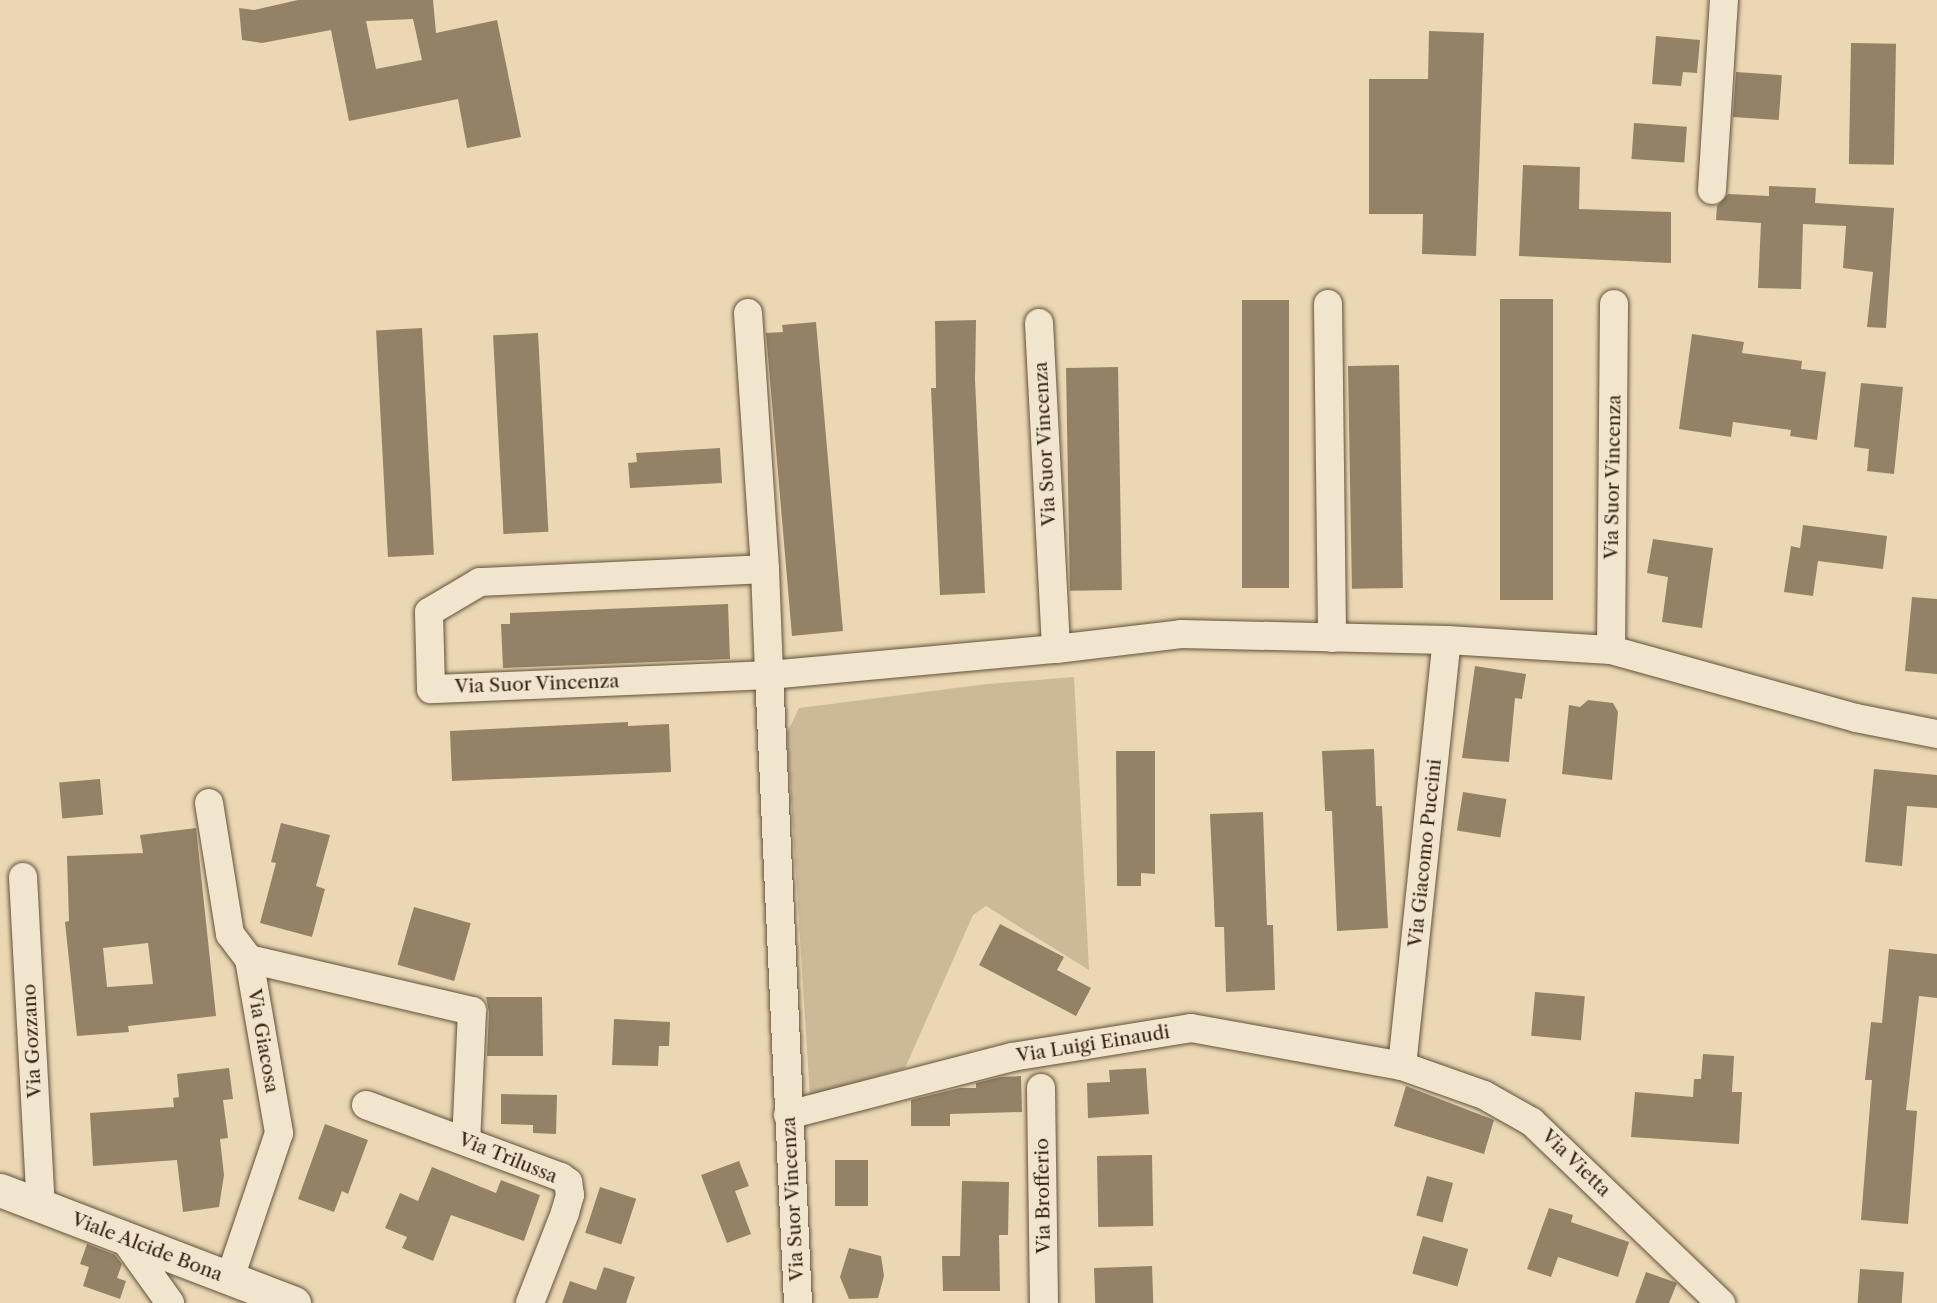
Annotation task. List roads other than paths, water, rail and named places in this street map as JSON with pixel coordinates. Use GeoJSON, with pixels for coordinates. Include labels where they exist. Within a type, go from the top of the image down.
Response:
{"type":"FeatureCollection","features":[{"type":"Feature","properties":{"kind":"street"},"geometry":{"type":"LineString","coordinates":[[1712,190],[1724,0]]}},
{"type":"Feature","properties":{"kind":"street"},"geometry":{"type":"LineString","coordinates":[[1328,304],[1332,638]]}},
{"type":"Feature","properties":{"kind":"street","name":"Via Suor Vincenza"},"geometry":{"type":"LineString","coordinates":[[1611,650],[1614,304]]}},
{"type":"Feature","properties":{"kind":"street","name":"Via Suor Vincenza"},"geometry":{"type":"LineString","coordinates":[[748,313],[765,569],[798,1303]]}},
{"type":"Feature","properties":{"kind":"street","name":"Via Suor Vincenza"},"geometry":{"type":"LineString","coordinates":[[1039,323],[1056,649]]}},
{"type":"Feature","properties":{"kind":"street","name":"Via Suor Vincenza"},"geometry":{"type":"LineString","coordinates":[[765,569],[480,582],[429,612],[431,689],[769,675],[1181,635],[1447,640],[1611,650],[1856,718],[1937,734]]}},
{"type":"Feature","properties":{"kind":"street","name":"Via Giacomo Puccini"},"geometry":{"type":"LineString","coordinates":[[1402,1066],[1447,640]]}},
{"type":"Feature","properties":{"kind":"street","name":"Via Giacosa"},"geometry":{"type":"LineString","coordinates":[[209,803],[230,934],[249,959],[279,1133],[230,1278]]}},
{"type":"Feature","properties":{"kind":"street","name":"Via Gozzano"},"geometry":{"type":"LineString","coordinates":[[23,877],[41,1206]]}},
{"type":"Feature","properties":{"kind":"street"},"geometry":{"type":"LineString","coordinates":[[249,959],[472,1011],[466,1140]]}},
{"type":"Feature","properties":{"kind":"street","name":"Via Luigi Einaudi"},"geometry":{"type":"LineString","coordinates":[[788,1115],[1012,1057],[1191,1028],[1402,1066]]}},
{"type":"Feature","properties":{"kind":"street","name":"Via Vietta"},"geometry":{"type":"LineString","coordinates":[[1402,1066],[1484,1095],[1532,1122],[1721,1303]]}},
{"type":"Feature","properties":{"kind":"street","name":"Via Brofferio"},"geometry":{"type":"LineString","coordinates":[[1041,1088],[1044,1303]]}},
{"type":"Feature","properties":{"kind":"street","name":"Via Trilussa"},"geometry":{"type":"LineString","coordinates":[[366,1105],[466,1140],[568,1182],[570,1195],[565,1213],[530,1303]]}},
{"type":"Feature","properties":{"kind":"street","name":"Viale Alcide Bona"},"geometry":{"type":"LineString","coordinates":[[0,1190],[294,1303]]}},
{"type":"Feature","properties":{"kind":"street"},"geometry":{"type":"LineString","coordinates":[[123,1237],[170,1303]]}}]}
